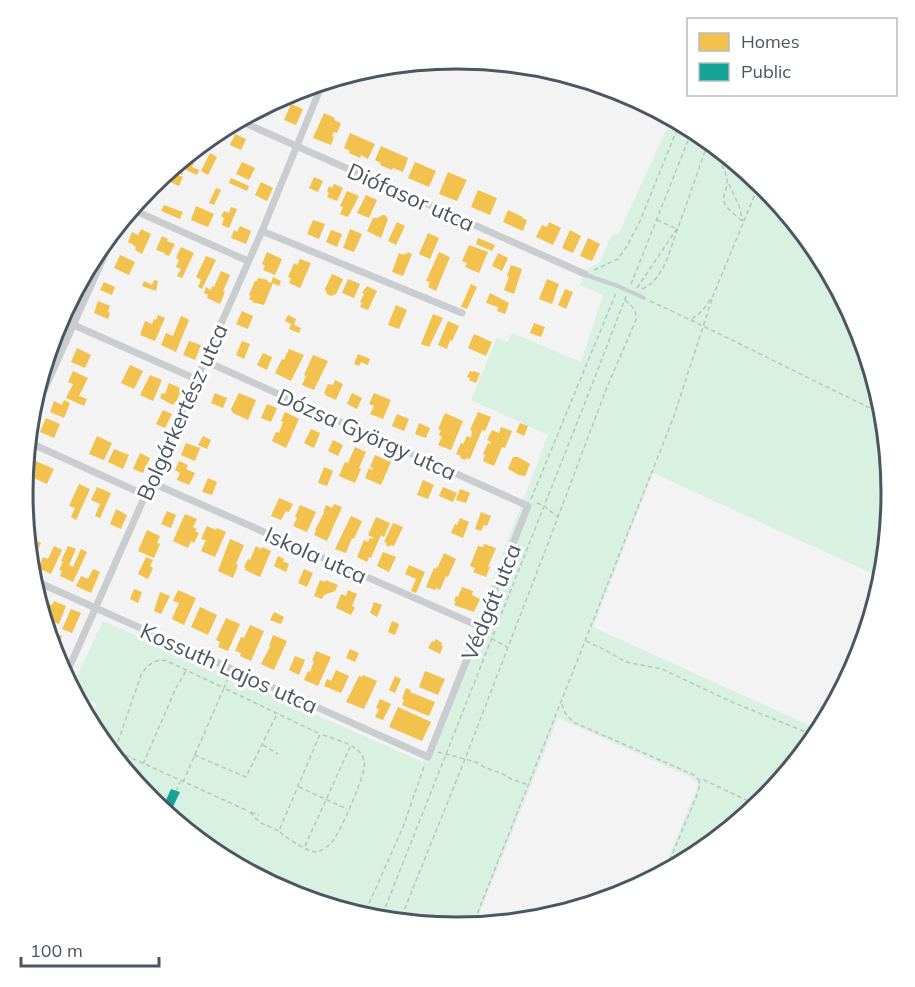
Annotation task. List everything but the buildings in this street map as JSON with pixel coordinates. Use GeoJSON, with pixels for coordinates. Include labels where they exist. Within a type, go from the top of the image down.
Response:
{"type":"FeatureCollection","features":[{"type":"Feature","properties":{"kind":"street","name":"Bolgárkertész utca"},"geometry":{"type":"LineString","coordinates":[[70,666],[262,231],[318,93]]}},
{"type":"Feature","properties":{"kind":"street","name":"Diófasor utca"},"geometry":{"type":"LineString","coordinates":[[248,124],[585,274]]}},
{"type":"Feature","properties":{"kind":"street"},"geometry":{"type":"LineString","coordinates":[[139,213],[248,261]]}},
{"type":"Feature","properties":{"kind":"street"},"geometry":{"type":"LineString","coordinates":[[262,231],[462,313]]}},
{"type":"Feature","properties":{"kind":"street"},"geometry":{"type":"LineString","coordinates":[[48,380],[98,268]]}},
{"type":"Feature","properties":{"kind":"street"},"geometry":{"type":"LineString","coordinates":[[69,322],[196,379]]}},
{"type":"Feature","properties":{"kind":"street","name":"Dózsa György utca"},"geometry":{"type":"LineString","coordinates":[[205,361],[529,504]]}},
{"type":"Feature","properties":{"kind":"street"},"geometry":{"type":"LineString","coordinates":[[36,446],[145,495]]}},
{"type":"Feature","properties":{"kind":"street","name":"Iskola utca"},"geometry":{"type":"LineString","coordinates":[[150,482],[481,627]]}},
{"type":"Feature","properties":{"kind":"street","name":"Védgát utca"},"geometry":{"type":"LineString","coordinates":[[430,754],[529,504]]}},
{"type":"Feature","properties":{"kind":"street","name":"Kossuth Lajos utca"},"geometry":{"type":"LineString","coordinates":[[43,584],[430,754]]}},
{"type":"Feature","properties":{"kind":"lane"},"geometry":{"type":"LineString","coordinates":[[585,274],[644,298]]}},
{"type":"Feature","properties":{"kind":"path"},"geometry":{"type":"LineString","coordinates":[[585,274],[618,259],[627,246],[640,221],[677,130]]}},
{"type":"Feature","properties":{"kind":"path"},"geometry":{"type":"LineString","coordinates":[[631,292],[656,220],[689,138]]}},
{"type":"Feature","properties":{"kind":"path"},"geometry":{"type":"LineString","coordinates":[[631,292],[654,282],[659,276],[706,150]]}},
{"type":"Feature","properties":{"kind":"path"},"geometry":{"type":"LineString","coordinates":[[719,160],[727,182],[727,191],[723,201],[743,222]]}},
{"type":"Feature","properties":{"kind":"path"},"geometry":{"type":"LineString","coordinates":[[727,182],[739,206],[743,222]]}},
{"type":"Feature","properties":{"kind":"path"},"geometry":{"type":"LineString","coordinates":[[476,917],[674,416],[712,296],[756,191]]}},
{"type":"Feature","properties":{"kind":"path"},"geometry":{"type":"LineString","coordinates":[[656,220],[677,228]]}},
{"type":"Feature","properties":{"kind":"path"},"geometry":{"type":"LineString","coordinates":[[384,911],[624,300],[644,279],[680,224]]}},
{"type":"Feature","properties":{"kind":"path"},"geometry":{"type":"LineString","coordinates":[[558,518],[543,506],[529,504],[618,286]]}},
{"type":"Feature","properties":{"kind":"path"},"geometry":{"type":"LineString","coordinates":[[691,320],[702,311],[712,296]]}},
{"type":"Feature","properties":{"kind":"path"},"geometry":{"type":"LineString","coordinates":[[644,298],[874,410]]}},
{"type":"Feature","properties":{"kind":"path"},"geometry":{"type":"LineString","coordinates":[[403,914],[465,759],[607,387],[636,320],[636,311],[624,300]]}},
{"type":"Feature","properties":{"kind":"path"},"geometry":{"type":"LineString","coordinates":[[481,627],[482,633],[491,640],[508,648]]}},
{"type":"Feature","properties":{"kind":"path"},"geometry":{"type":"LineString","coordinates":[[586,640],[626,662],[662,669],[732,702],[807,733]]}},
{"type":"Feature","properties":{"kind":"path"},"geometry":{"type":"LineString","coordinates":[[117,746],[141,675],[155,661],[161,660],[350,746],[362,755],[364,764],[359,784],[348,810],[336,836],[331,843],[318,852],[304,847],[279,831],[259,822],[248,810]]}},
{"type":"Feature","properties":{"kind":"path"},"geometry":{"type":"LineString","coordinates":[[143,764],[176,688],[187,670]]}},
{"type":"Feature","properties":{"kind":"path"},"geometry":{"type":"LineString","coordinates":[[176,791],[228,678]]}},
{"type":"Feature","properties":{"kind":"path"},"geometry":{"type":"LineString","coordinates":[[562,700],[565,713],[573,722],[694,775],[699,780],[697,795],[669,861]]}},
{"type":"Feature","properties":{"kind":"path"},"geometry":{"type":"LineString","coordinates":[[194,755],[246,777],[277,713]]}},
{"type":"Feature","properties":{"kind":"path"},"geometry":{"type":"LineString","coordinates":[[279,831],[320,734]]}},
{"type":"Feature","properties":{"kind":"path"},"geometry":{"type":"LineString","coordinates":[[262,745],[278,754]]}},
{"type":"Feature","properties":{"kind":"path"},"geometry":{"type":"LineString","coordinates":[[304,847],[350,746]]}},
{"type":"Feature","properties":{"kind":"path"},"geometry":{"type":"LineString","coordinates":[[367,908],[403,827],[430,754],[447,754],[476,762],[529,785]]}},
{"type":"Feature","properties":{"kind":"path"},"geometry":{"type":"LineString","coordinates":[[123,755],[259,815]]}},
{"type":"Feature","properties":{"kind":"path"},"geometry":{"type":"LineString","coordinates":[[699,780],[705,780],[750,802]]}},
{"type":"Feature","properties":{"kind":"path"},"geometry":{"type":"LineString","coordinates":[[298,787],[348,810]]}},
{"type":"Feature","properties":{"kind":"green space"},"geometry":{"type":"Polygon","coordinates":[[[668,125],[737,174],[777,214],[825,281],[850,331],[868,384],[881,466],[881,521],[874,575],[653,473],[593,627],[812,726],[794,752],[758,794],[716,830],[666,863],[698,786],[696,782],[688,776],[558,718],[478,917],[430,917],[348,904],[295,886],[245,861],[199,830],[157,794],[121,752],[94,712],[97,704],[87,700],[76,679],[103,621],[423,762],[548,435],[471,400],[497,337],[508,342],[512,333],[581,362],[603,295],[580,285],[587,269],[600,262],[612,234],[618,235],[668,125]]]}}]}
